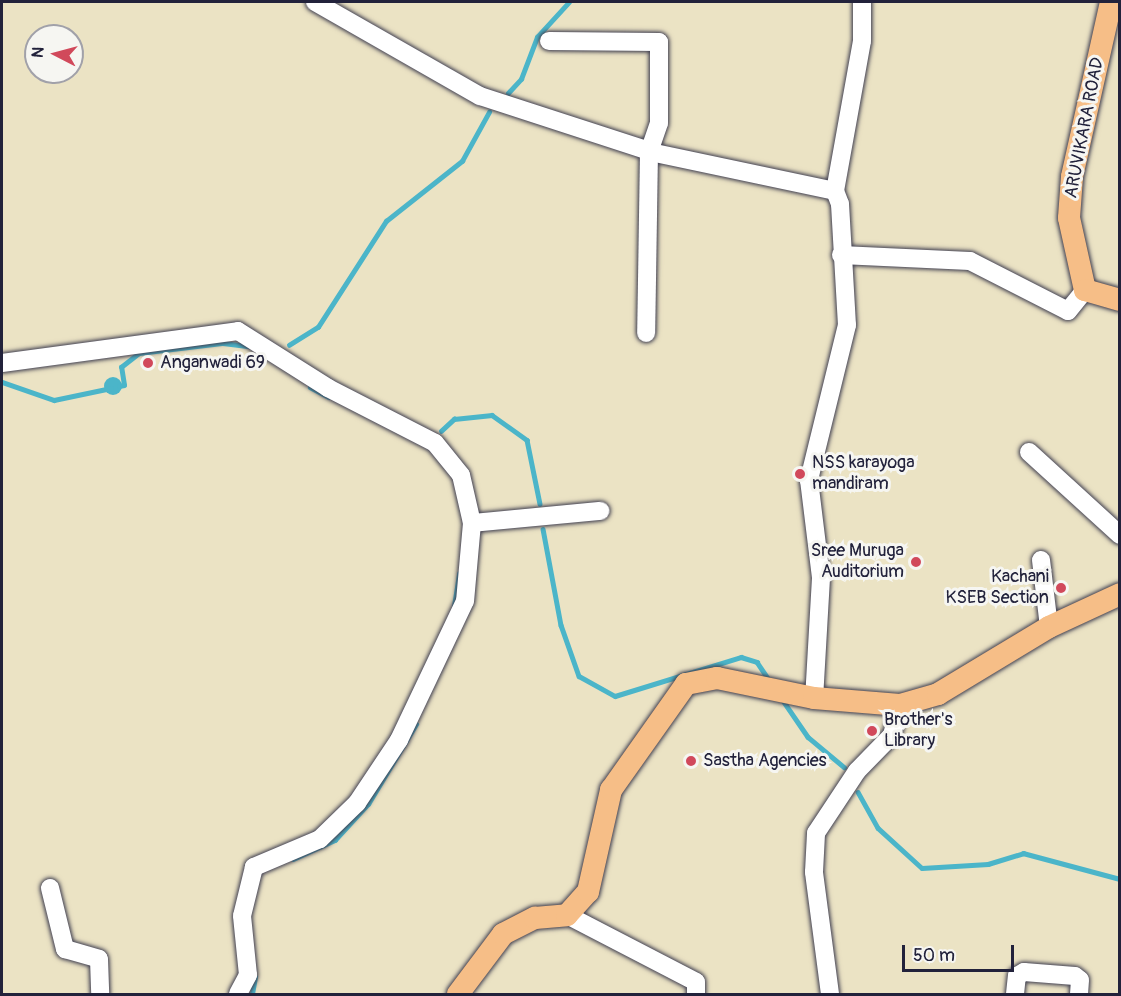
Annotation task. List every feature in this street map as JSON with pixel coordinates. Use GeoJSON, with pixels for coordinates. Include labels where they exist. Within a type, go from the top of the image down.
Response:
{"type":"FeatureCollection","features":[{"type":"Feature","properties":{"kind":"main road","name":"ARUVIKARA ROAD"},"geometry":{"type":"LineString","coordinates":[[1085,290],[1072,246],[1072,177],[1111,2]]}},
{"type":"Feature","properties":{"kind":"main road"},"geometry":{"type":"LineString","coordinates":[[1085,290],[1119,300]]}},
{"type":"Feature","properties":{"kind":"main road"},"geometry":{"type":"LineString","coordinates":[[458,994],[489,946],[503,934],[535,918],[567,915],[588,892],[611,790],[678,689],[717,678],[813,698],[900,705],[939,693],[1050,627],[1119,594]]}},
{"type":"Feature","properties":{"kind":"street"},"geometry":{"type":"LineString","coordinates":[[315,2],[480,96],[649,152],[835,191]]}},
{"type":"Feature","properties":{"kind":"street"},"geometry":{"type":"LineString","coordinates":[[813,698],[821,578],[809,480],[846,336],[840,204],[835,191],[862,41],[862,2]]}},
{"type":"Feature","properties":{"kind":"street"},"geometry":{"type":"LineString","coordinates":[[549,41],[659,42],[659,123],[649,152],[646,333]]}},
{"type":"Feature","properties":{"kind":"street"},"geometry":{"type":"LineString","coordinates":[[841,255],[970,261],[1068,311],[1085,290]]}},
{"type":"Feature","properties":{"kind":"street"},"geometry":{"type":"LineString","coordinates":[[2,363],[238,331],[257,340],[328,388],[435,443],[461,475],[472,523],[465,601],[399,740],[357,803],[320,839],[254,867],[242,916],[248,975],[238,994]]}},
{"type":"Feature","properties":{"kind":"street"},"geometry":{"type":"LineString","coordinates":[[1029,452],[1119,535]]}},
{"type":"Feature","properties":{"kind":"street"},"geometry":{"type":"LineString","coordinates":[[472,523],[600,511]]}},
{"type":"Feature","properties":{"kind":"street"},"geometry":{"type":"LineString","coordinates":[[1041,560],[1050,627]]}},
{"type":"Feature","properties":{"kind":"street"},"geometry":{"type":"LineString","coordinates":[[830,994],[814,872],[816,833],[857,771],[892,735],[900,705]]}},
{"type":"Feature","properties":{"kind":"street"},"geometry":{"type":"LineString","coordinates":[[50,888],[65,949],[99,959],[100,994]]}},
{"type":"Feature","properties":{"kind":"street"},"geometry":{"type":"LineString","coordinates":[[567,915],[696,982],[696,994]]}},
{"type":"Feature","properties":{"kind":"street"},"geometry":{"type":"LineString","coordinates":[[1015,994],[1017,976],[1024,972],[1075,976],[1080,980],[1079,994]]}},
{"type":"Feature","properties":{"kind":"water"},"geometry":{"type":"Polygon","coordinates":[[[113,377],[119,380],[122,386],[119,392],[113,395],[107,392],[104,386],[107,380],[113,377]]]}},
{"type":"Feature","properties":{"kind":"waterway"},"geometry":{"type":"LineString","coordinates":[[508,93],[521,79],[537,37],[569,2]]}},
{"type":"Feature","properties":{"kind":"waterway"},"geometry":{"type":"LineString","coordinates":[[289,345],[318,327],[386,221],[462,161],[489,112]]}},
{"type":"Feature","properties":{"kind":"waterway"},"geometry":{"type":"LineString","coordinates":[[119,386],[124,385],[121,367],[139,353],[223,343],[249,346]]}},
{"type":"Feature","properties":{"kind":"waterway"},"geometry":{"type":"LineString","coordinates":[[2,382],[54,400],[111,388]]}},
{"type":"Feature","properties":{"kind":"waterway"},"geometry":{"type":"LineString","coordinates":[[310,387],[329,397]]}},
{"type":"Feature","properties":{"kind":"waterway"},"geometry":{"type":"LineString","coordinates":[[441,431],[454,419],[492,415],[527,440],[540,504]]}},
{"type":"Feature","properties":{"kind":"waterway"},"geometry":{"type":"LineString","coordinates":[[543,529],[561,625],[579,676],[615,696],[741,657],[757,662],[770,681]]}},
{"type":"Feature","properties":{"kind":"waterway"},"geometry":{"type":"LineString","coordinates":[[454,606],[459,573]]}},
{"type":"Feature","properties":{"kind":"waterway"},"geometry":{"type":"LineString","coordinates":[[782,699],[808,737],[844,767]]}},
{"type":"Feature","properties":{"kind":"waterway"},"geometry":{"type":"LineString","coordinates":[[293,859],[335,840],[368,804],[416,724]]}},
{"type":"Feature","properties":{"kind":"waterway"},"geometry":{"type":"LineString","coordinates":[[858,792],[878,828],[922,868],[988,864],[1023,853],[1120,879]]}},
{"type":"Feature","properties":{"kind":"waterway"},"geometry":{"type":"LineString","coordinates":[[252,994],[255,977]]}},
{"type":"Feature","properties":{"kind":"place","name":"Anganwadi 69"},"geometry":{"type":"Point","coordinates":[148,363]}},
{"type":"Feature","properties":{"kind":"place","name":"NSS karayoga mandiram"},"geometry":{"type":"Point","coordinates":[800,474]}},
{"type":"Feature","properties":{"kind":"place","name":"Sree Muruga Auditorium"},"geometry":{"type":"Point","coordinates":[916,562]}},
{"type":"Feature","properties":{"kind":"place","name":"Kachani KSEB Section"},"geometry":{"type":"Point","coordinates":[1061,588]}},
{"type":"Feature","properties":{"kind":"place","name":"Brother's Library"},"geometry":{"type":"Point","coordinates":[872,731]}},
{"type":"Feature","properties":{"kind":"place","name":"Sastha Agencies"},"geometry":{"type":"Point","coordinates":[691,761]}}]}
